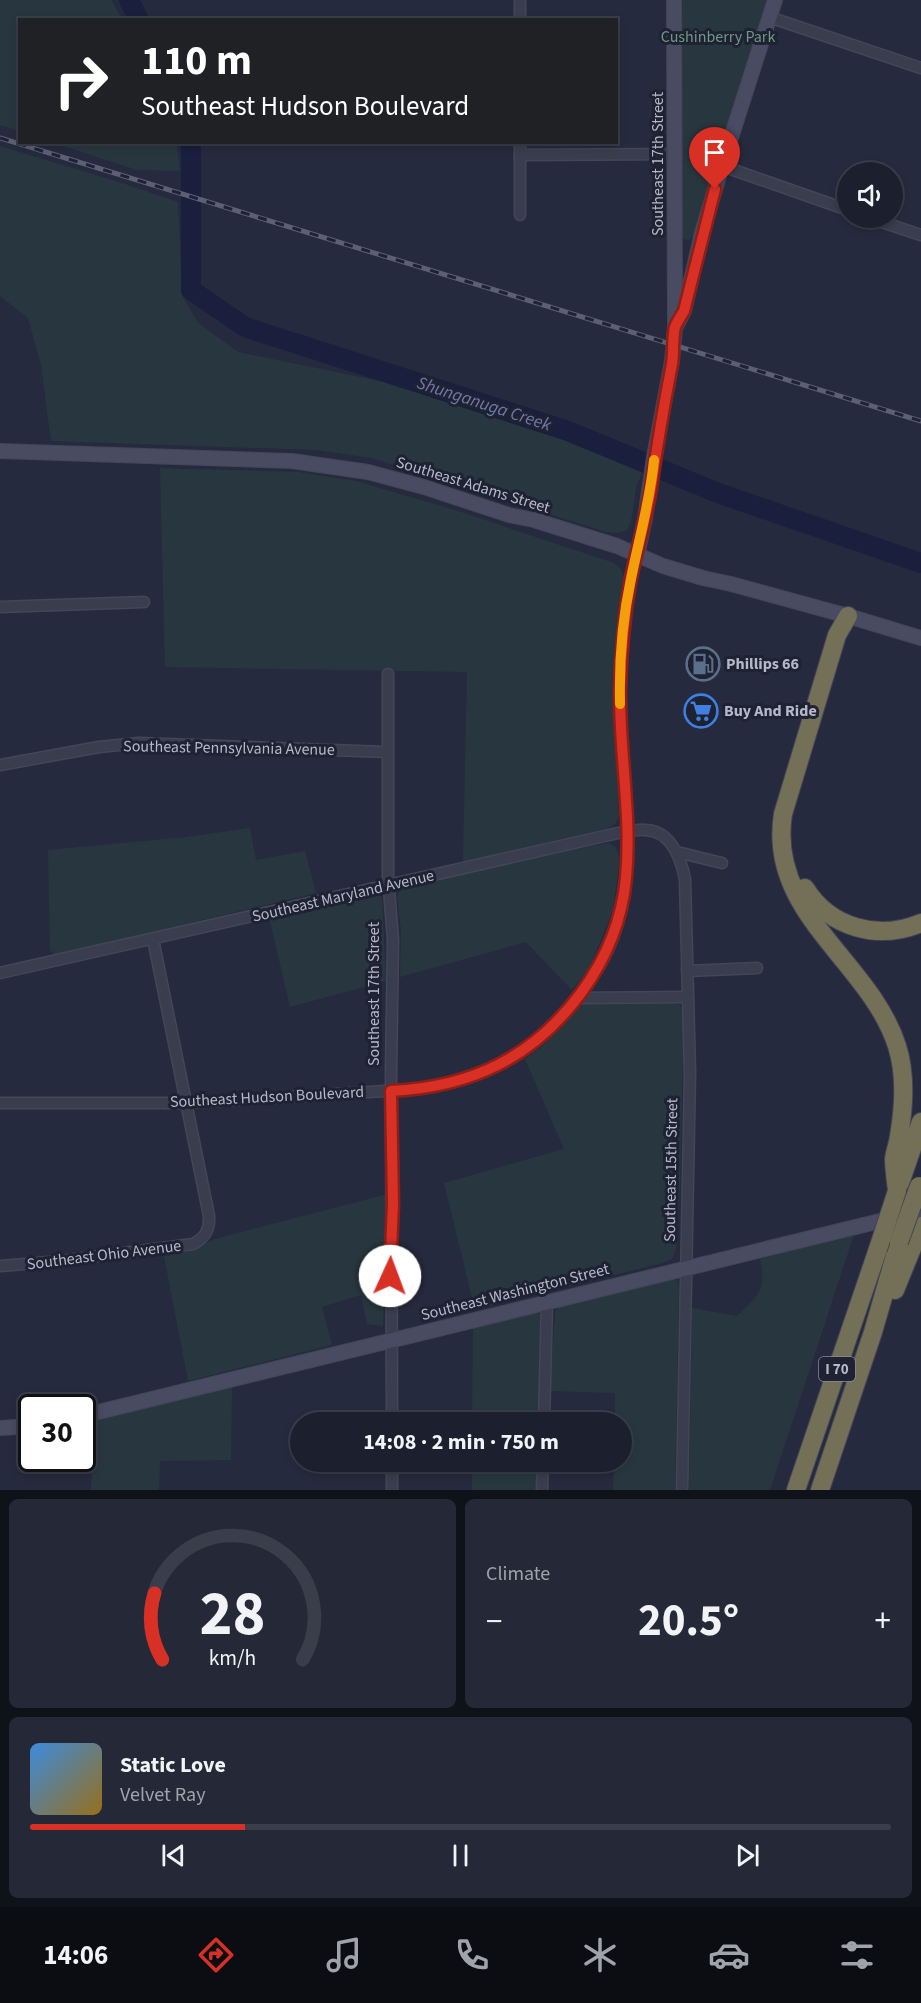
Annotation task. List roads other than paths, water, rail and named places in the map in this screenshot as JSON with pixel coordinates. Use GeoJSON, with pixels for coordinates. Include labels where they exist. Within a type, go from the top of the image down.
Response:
{"type":"FeatureCollection","features":[{"type":"Feature","properties":{"kind":"highway"},"geometry":{"type":"LineString","coordinates":[[848,616],[848,638],[792,821],[790,846],[793,863],[811,898],[823,910],[850,927],[884,932],[921,923]]}},
{"type":"Feature","properties":{"kind":"highway"},"geometry":{"type":"LineString","coordinates":[[848,616],[837,635],[786,803],[780,831],[780,844],[784,869],[792,887],[806,910],[877,1005],[897,1047],[903,1077],[899,1136],[894,1158],[897,1191]]}},
{"type":"Feature","properties":{"kind":"highway","name":"I 70"},"geometry":{"type":"LineString","coordinates":[[796,1490],[921,1122]]}},
{"type":"Feature","properties":{"kind":"highway","name":"I 70"},"geometry":{"type":"LineString","coordinates":[[820,1490],[873,1332],[912,1236],[920,1183]]}},
{"type":"Feature","properties":{"kind":"street"},"geometry":{"type":"LineString","coordinates":[[520,0],[520,18]]}},
{"type":"Feature","properties":{"kind":"street","name":"Southeast 17th Street"},"geometry":{"type":"LineString","coordinates":[[674,0],[675,328]]}},
{"type":"Feature","properties":{"kind":"street"},"geometry":{"type":"LineString","coordinates":[[627,831],[620,712],[621,656],[625,614],[645,519],[672,361],[675,328],[684,311],[702,232],[775,0]]}},
{"type":"Feature","properties":{"kind":"street"},"geometry":{"type":"LineString","coordinates":[[769,17],[921,68]]}},
{"type":"Feature","properties":{"kind":"street"},"geometry":{"type":"LineString","coordinates":[[520,144],[520,215]]}},
{"type":"Feature","properties":{"kind":"street"},"geometry":{"type":"LineString","coordinates":[[520,155],[674,154]]}},
{"type":"Feature","properties":{"kind":"street"},"geometry":{"type":"LineString","coordinates":[[722,166],[837,206]]}},
{"type":"Feature","properties":{"kind":"street"},"geometry":{"type":"LineString","coordinates":[[898,228],[921,236]]}},
{"type":"Feature","properties":{"kind":"street"},"geometry":{"type":"LineString","coordinates":[[674,252],[695,244],[702,232]]}},
{"type":"Feature","properties":{"kind":"street","name":"Southeast Adams Street"},"geometry":{"type":"LineString","coordinates":[[0,451],[292,461],[344,467],[424,487],[509,515],[534,520],[617,546],[663,566],[703,578],[848,616],[921,638]]}},
{"type":"Feature","properties":{"kind":"street"},"geometry":{"type":"LineString","coordinates":[[0,607],[144,602]]}},
{"type":"Feature","properties":{"kind":"street","name":"Southeast 17th Street"},"geometry":{"type":"LineString","coordinates":[[388,674],[388,885],[393,940],[391,1091],[393,1203],[390,1276],[392,1412]]}},
{"type":"Feature","properties":{"kind":"street","name":"Southeast Pennsylvania Avenue"},"geometry":{"type":"LineString","coordinates":[[0,765],[99,747],[140,743],[387,752]]}},
{"type":"Feature","properties":{"kind":"street","name":"Southeast Maryland Avenue"},"geometry":{"type":"LineString","coordinates":[[0,973],[627,831],[655,831],[663,835],[677,852]]}},
{"type":"Feature","properties":{"kind":"street","name":"Southeast Hudson Boulevard"},"geometry":{"type":"LineString","coordinates":[[0,1103],[186,1103],[391,1091],[442,1086],[465,1079],[507,1060],[546,1033],[577,998],[598,969],[616,926],[626,880],[627,831]]}},
{"type":"Feature","properties":{"kind":"street"},"geometry":{"type":"LineString","coordinates":[[677,852],[722,863]]}},
{"type":"Feature","properties":{"kind":"street","name":"Southeast 15th Street"},"geometry":{"type":"LineString","coordinates":[[677,852],[685,879],[690,1073],[682,1490]]}},
{"type":"Feature","properties":{"kind":"street"},"geometry":{"type":"LineString","coordinates":[[153,939],[186,1103]]}},
{"type":"Feature","properties":{"kind":"street"},"geometry":{"type":"LineString","coordinates":[[687,971],[757,968]]}},
{"type":"Feature","properties":{"kind":"street"},"geometry":{"type":"LineString","coordinates":[[577,998],[688,997]]}},
{"type":"Feature","properties":{"kind":"street","name":"Southeast Ohio Avenue"},"geometry":{"type":"LineString","coordinates":[[0,1266],[61,1261],[193,1244],[205,1236],[209,1216],[186,1103]]}},
{"type":"Feature","properties":{"kind":"street","name":"Southeast Washington Street"},"geometry":{"type":"LineString","coordinates":[[96,1413],[921,1211]]}},
{"type":"Feature","properties":{"kind":"street"},"geometry":{"type":"LineString","coordinates":[[544,1412],[547,1301]]}},
{"type":"Feature","properties":{"kind":"street"},"geometry":{"type":"LineString","coordinates":[[0,1428],[18,1427]]}},
{"type":"Feature","properties":{"kind":"street"},"geometry":{"type":"LineString","coordinates":[[392,1472],[392,1490]]}},
{"type":"Feature","properties":{"kind":"street"},"geometry":{"type":"LineString","coordinates":[[542,1490],[543,1472]]}},
{"type":"Feature","properties":{"kind":"waterway","name":"Shunganuga Creek"},"geometry":{"type":"LineString","coordinates":[[129,0],[138,18]]}},
{"type":"Feature","properties":{"kind":"waterway","name":"Shunganuga Creek"},"geometry":{"type":"LineString","coordinates":[[191,144],[191,290],[245,327],[568,431],[718,493],[921,563]]}},
{"type":"Feature","properties":{"kind":"railway"},"geometry":{"type":"LineString","coordinates":[[0,138],[18,144]]}},
{"type":"Feature","properties":{"kind":"railway"},"geometry":{"type":"LineString","coordinates":[[20,144],[921,421]]}},
{"type":"Feature","properties":{"kind":"place","name":"Phillips 66"},"geometry":{"type":"Point","coordinates":[703,664]}},
{"type":"Feature","properties":{"kind":"place","name":"Buy And Ride"},"geometry":{"type":"Point","coordinates":[701,711]}},
{"type":"Feature","properties":{"kind":"park label","name":"Cushinberry Park"},"geometry":{"type":"Point","coordinates":[718,37]}}]}
